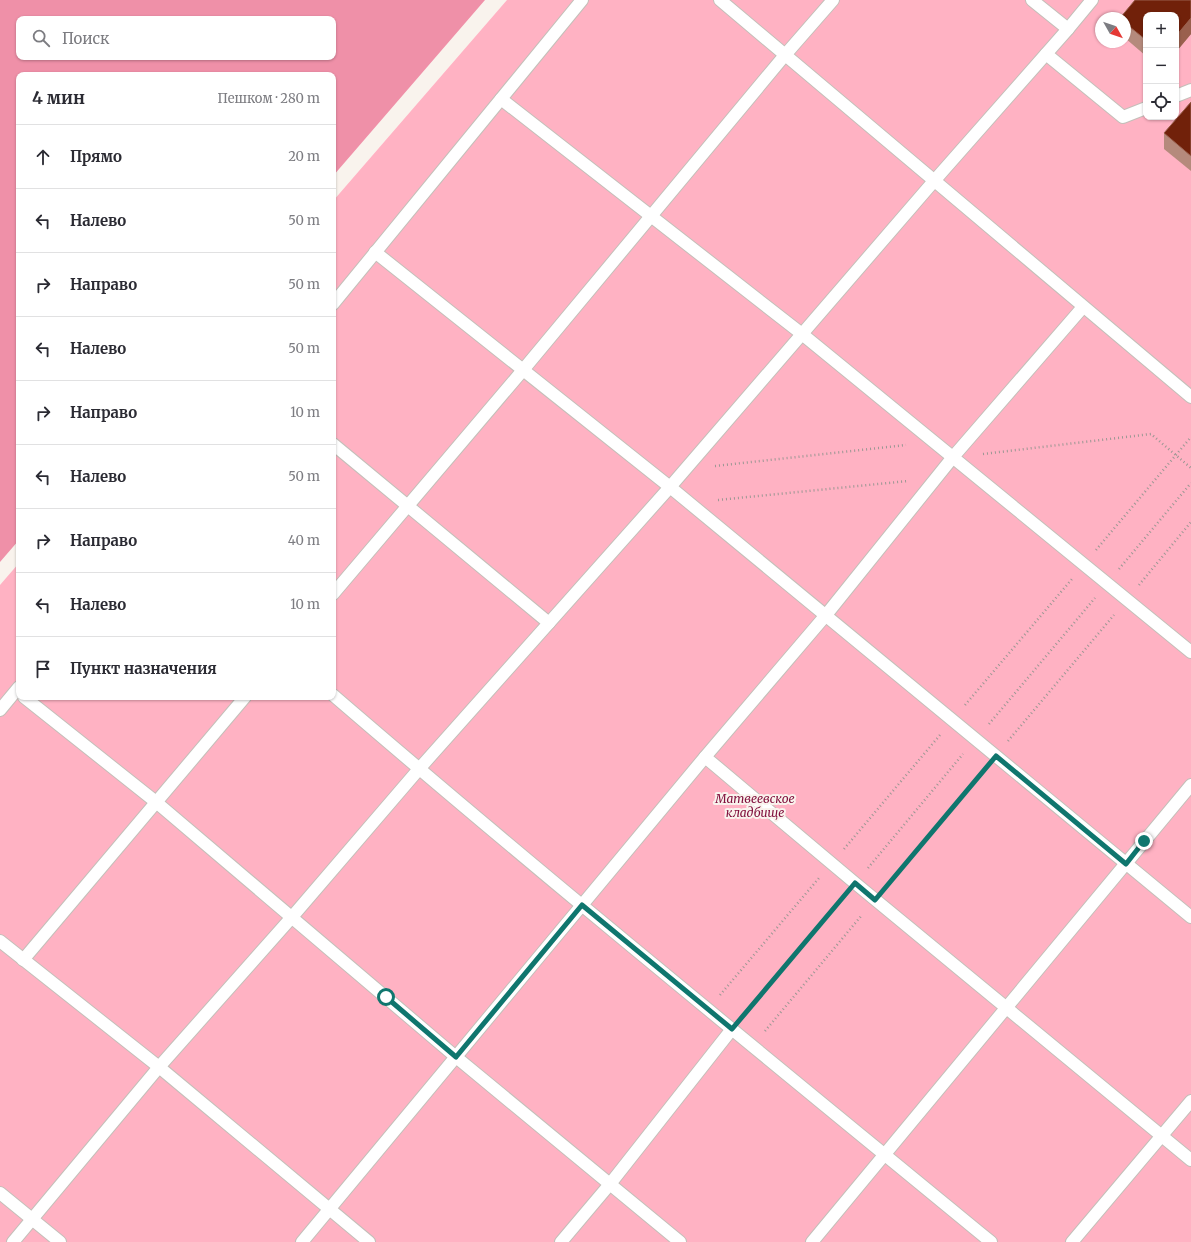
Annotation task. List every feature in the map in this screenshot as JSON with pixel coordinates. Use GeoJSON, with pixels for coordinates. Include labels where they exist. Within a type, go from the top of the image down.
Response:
{"type":"FeatureCollection","features":[{"type":"Feature","properties":{"kind":"lane"},"geometry":{"type":"LineString","coordinates":[[336,300],[582,0]]}},
{"type":"Feature","properties":{"kind":"lane"},"geometry":{"type":"LineString","coordinates":[[720,0],[1191,397]]}},
{"type":"Feature","properties":{"kind":"lane"},"geometry":{"type":"LineString","coordinates":[[336,590],[523,370],[785,55],[833,0]]}},
{"type":"Feature","properties":{"kind":"lane"},"geometry":{"type":"LineString","coordinates":[[1032,0],[1068,29]]}},
{"type":"Feature","properties":{"kind":"lane"},"geometry":{"type":"LineString","coordinates":[[13,1242],[33,1220],[159,1067],[292,917],[418,769],[686,469],[1092,0]]}},
{"type":"Feature","properties":{"kind":"lane"},"geometry":{"type":"LineString","coordinates":[[1046,54],[1123,117],[1143,109]]}},
{"type":"Feature","properties":{"kind":"lane"},"geometry":{"type":"LineString","coordinates":[[1179,95],[1191,90]]}},
{"type":"Feature","properties":{"kind":"lane"},"geometry":{"type":"LineString","coordinates":[[501,99],[802,334],[1191,652]]}},
{"type":"Feature","properties":{"kind":"lane"},"geometry":{"type":"LineString","coordinates":[[375,252],[690,503],[1191,917]]}},
{"type":"Feature","properties":{"kind":"lane"},"geometry":{"type":"LineString","coordinates":[[302,1242],[705,757],[826,615],[953,457],[1083,307]]}},
{"type":"Feature","properties":{"kind":"lane"},"geometry":{"type":"LineString","coordinates":[[336,447],[549,622]]}},
{"type":"Feature","properties":{"kind":"lane"},"geometry":{"type":"LineString","coordinates":[[0,710],[16,695]]}},
{"type":"Feature","properties":{"kind":"lane"},"geometry":{"type":"LineString","coordinates":[[336,698],[418,769],[991,1242]]}},
{"type":"Feature","properties":{"kind":"lane"},"geometry":{"type":"LineString","coordinates":[[29,700],[156,802],[456,1057],[680,1242]]}},
{"type":"Feature","properties":{"kind":"lane"},"geometry":{"type":"LineString","coordinates":[[23,960],[242,700]]}},
{"type":"Feature","properties":{"kind":"lane"},"geometry":{"type":"LineString","coordinates":[[705,757],[875,900],[1191,1160]]}},
{"type":"Feature","properties":{"kind":"lane"},"geometry":{"type":"LineString","coordinates":[[812,1242],[1191,785]]}},
{"type":"Feature","properties":{"kind":"lane"},"geometry":{"type":"LineString","coordinates":[[0,941],[159,1067],[369,1242]]}},
{"type":"Feature","properties":{"kind":"lane"},"geometry":{"type":"LineString","coordinates":[[561,1242],[610,1184],[732,1029]]}},
{"type":"Feature","properties":{"kind":"lane"},"geometry":{"type":"LineString","coordinates":[[1072,1242],[1191,1101]]}},
{"type":"Feature","properties":{"kind":"lane"},"geometry":{"type":"LineString","coordinates":[[0,1193],[60,1242]]}},
{"type":"Feature","properties":{"kind":"path"},"geometry":{"type":"LineString","coordinates":[[953,457],[1151,434],[1191,468]]}},
{"type":"Feature","properties":{"kind":"path"},"geometry":{"type":"LineString","coordinates":[[686,469],[935,442]]}},
{"type":"Feature","properties":{"kind":"path"},"geometry":{"type":"LineString","coordinates":[[690,503],[936,478]]}},
{"type":"Feature","properties":{"kind":"path"},"geometry":{"type":"LineString","coordinates":[[732,1029],[1191,483]]}},
{"type":"Feature","properties":{"kind":"path"},"geometry":{"type":"LineString","coordinates":[[752,1046],[1191,522]]}},
{"type":"Feature","properties":{"kind":"green space","name":"Матвеевское кладбище"},"geometry":{"type":"Polygon","coordinates":[[[507,0],[1191,0],[1191,1242],[0,1242],[0,585],[16,566],[16,700],[336,700],[336,198],[507,0]]]}},
{"type":"Feature","properties":{"kind":"shaded area"},"geometry":{"type":"Polygon","coordinates":[[[0,0],[485,0],[336,173],[336,72],[16,72],[16,543],[0,562],[0,0]]]}},
{"type":"Feature","properties":{"kind":"building"},"geometry":{"type":"Polygon","coordinates":[[[1135,0],[1191,0],[1191,18],[1179,32],[1179,12],[1143,12],[1143,38],[1131,28],[1131,12],[1125,12],[1135,0]]]}},
{"type":"Feature","properties":{"kind":"building"},"geometry":{"type":"Polygon","coordinates":[[[1191,102],[1191,156],[1164,133],[1175,120],[1179,120],[1179,116],[1191,102]]]}},
{"type":"Feature","properties":{"kind":"route"},"geometry":{"type":"LineString","coordinates":[[386,997],[456,1057],[582,905],[732,1029],[855,883],[875,900],[996,756],[1126,864],[1144,841]]}}]}
